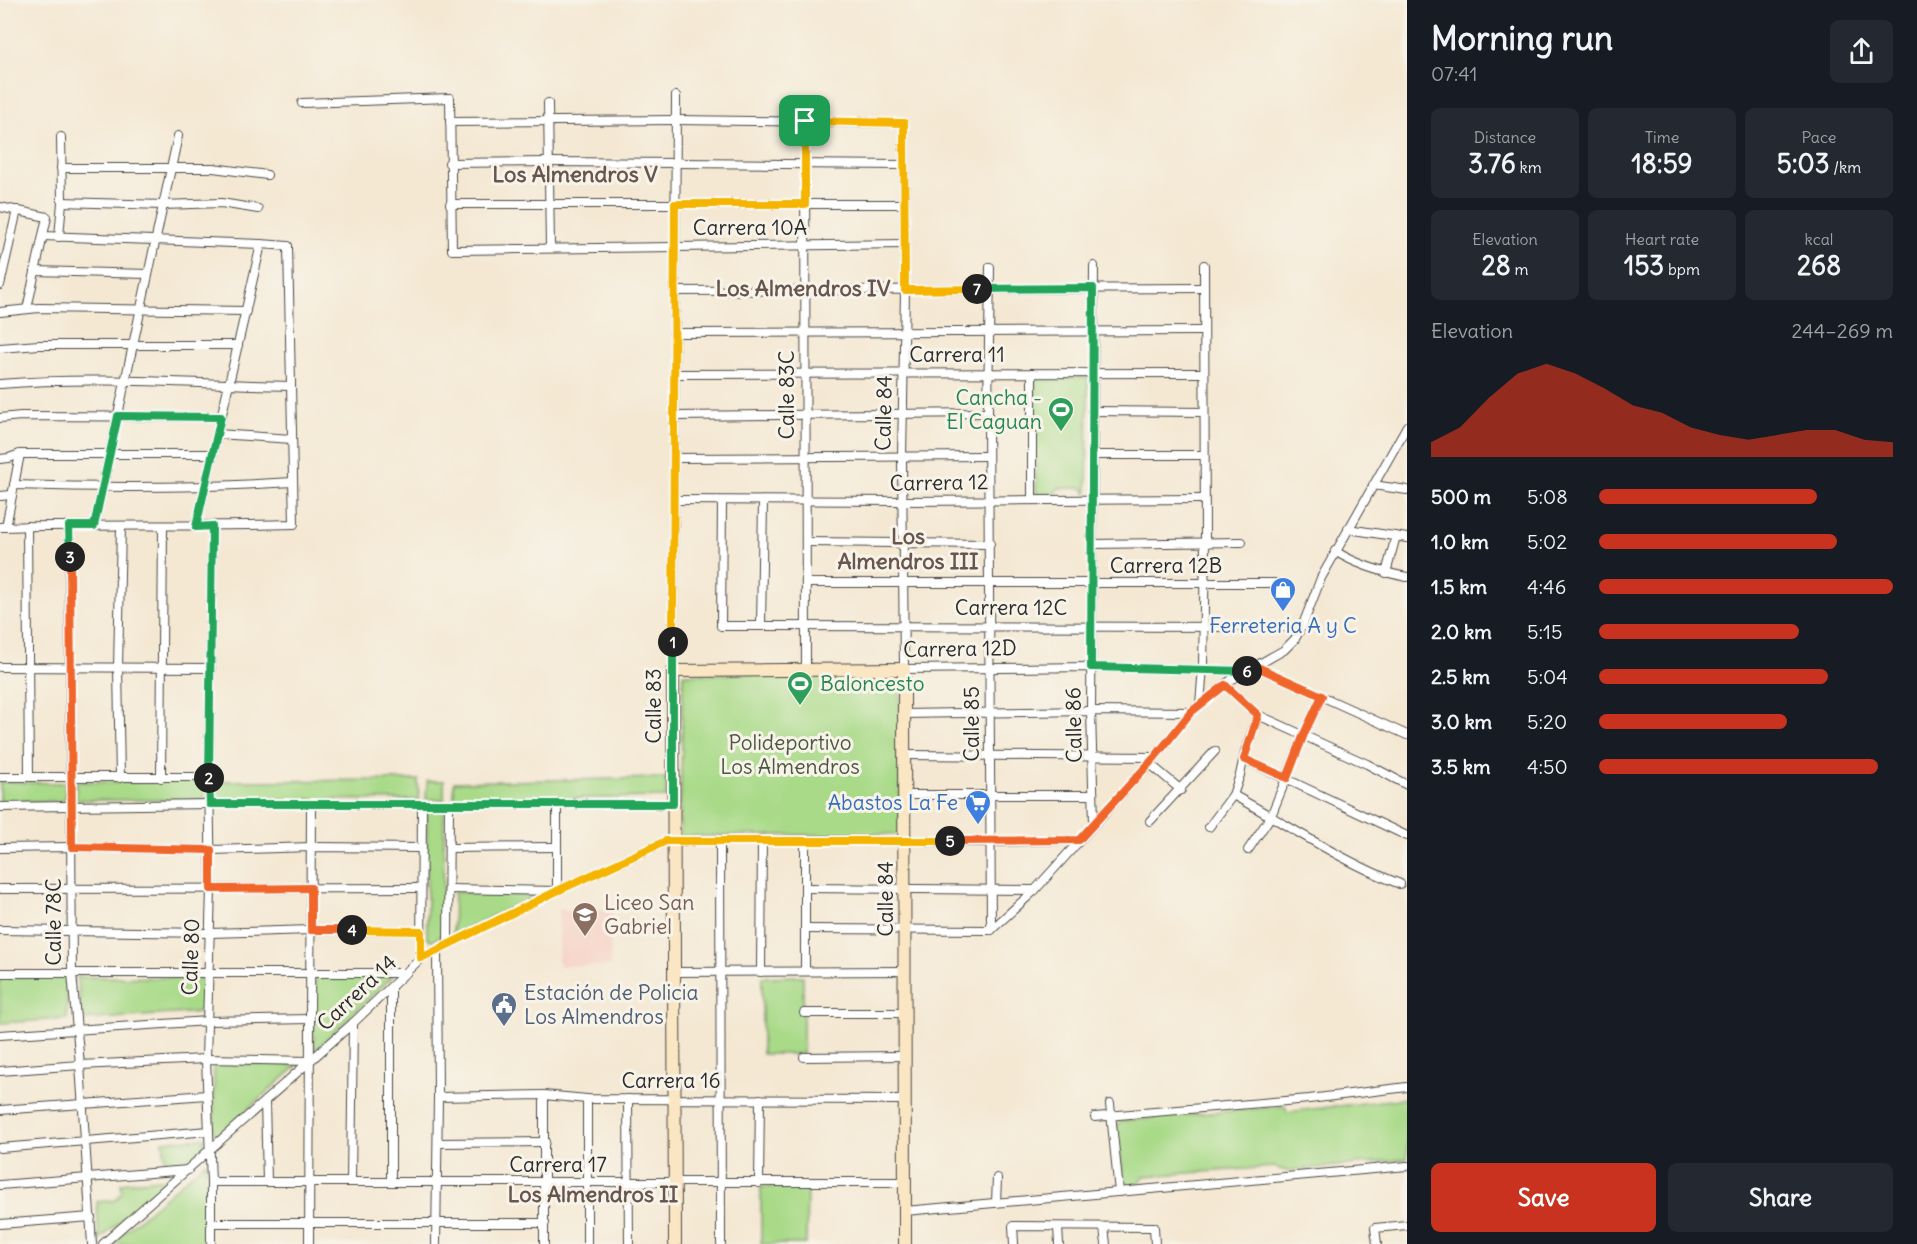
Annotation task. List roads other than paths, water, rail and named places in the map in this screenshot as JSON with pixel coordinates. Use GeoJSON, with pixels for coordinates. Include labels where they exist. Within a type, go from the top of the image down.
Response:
{"type":"FeatureCollection","features":[{"type":"Feature","properties":{"kind":"street","name":"Calle 83"},"geometry":{"type":"LineString","coordinates":[[675,1244],[673,671],[676,96]]}},
{"type":"Feature","properties":{"kind":"street"},"geometry":{"type":"LineString","coordinates":[[302,103],[450,98],[450,204],[904,204]]}},
{"type":"Feature","properties":{"kind":"street"},"geometry":{"type":"LineString","coordinates":[[548,103],[550,248]]}},
{"type":"Feature","properties":{"kind":"street"},"geometry":{"type":"LineString","coordinates":[[450,122],[805,121]]}},
{"type":"Feature","properties":{"kind":"street","name":"Calle 84"},"geometry":{"type":"LineString","coordinates":[[805,121],[904,123],[902,543],[905,1244]]}},
{"type":"Feature","properties":{"kind":"street","name":"Calle 83C"},"geometry":{"type":"LineString","coordinates":[[805,121],[806,670]]}},
{"type":"Feature","properties":{"kind":"street"},"geometry":{"type":"LineString","coordinates":[[94,526],[178,136]]}},
{"type":"Feature","properties":{"kind":"street"},"geometry":{"type":"LineString","coordinates":[[59,237],[62,202],[61,137]]}},
{"type":"Feature","properties":{"kind":"street"},"geometry":{"type":"LineString","coordinates":[[449,163],[675,162],[904,165]]}},
{"type":"Feature","properties":{"kind":"street"},"geometry":{"type":"LineString","coordinates":[[61,168],[213,168],[267,174]]}},
{"type":"Feature","properties":{"kind":"street"},"geometry":{"type":"LineString","coordinates":[[62,202],[163,205],[221,203],[258,209]]}},
{"type":"Feature","properties":{"kind":"street","name":"Carrera 10A"},"geometry":{"type":"LineString","coordinates":[[450,204],[452,250],[904,244]]}},
{"type":"Feature","properties":{"kind":"street"},"geometry":{"type":"LineString","coordinates":[[0,207],[47,217],[27,309]]}},
{"type":"Feature","properties":{"kind":"street"},"geometry":{"type":"LineString","coordinates":[[0,285],[17,210]]}},
{"type":"Feature","properties":{"kind":"street"},"geometry":{"type":"LineString","coordinates":[[20,454],[3,527],[196,527],[294,524],[288,246],[43,236]]}},
{"type":"Feature","properties":{"kind":"street"},"geometry":{"type":"LineString","coordinates":[[196,527],[261,244]]}},
{"type":"Feature","properties":{"kind":"street"},"geometry":{"type":"LineString","coordinates":[[1200,704],[1203,670],[1205,543],[1204,265]]}},
{"type":"Feature","properties":{"kind":"street","name":"Calle 86"},"geometry":{"type":"LineString","coordinates":[[1094,266],[1091,499],[1091,711],[1094,823]]}},
{"type":"Feature","properties":{"kind":"street","name":"Calle 85"},"geometry":{"type":"LineString","coordinates":[[990,267],[988,456],[991,930]]}},
{"type":"Feature","properties":{"kind":"street"},"geometry":{"type":"LineString","coordinates":[[35,271],[148,274]]}},
{"type":"Feature","properties":{"kind":"street"},"geometry":{"type":"LineString","coordinates":[[674,291],[1204,288]]}},
{"type":"Feature","properties":{"kind":"street"},"geometry":{"type":"LineString","coordinates":[[0,312],[27,309],[141,308],[246,311]]}},
{"type":"Feature","properties":{"kind":"street"},"geometry":{"type":"LineString","coordinates":[[674,333],[1203,331]]}},
{"type":"Feature","properties":{"kind":"street"},"geometry":{"type":"LineString","coordinates":[[0,348],[39,345],[238,345]]}},
{"type":"Feature","properties":{"kind":"street"},"geometry":{"type":"LineString","coordinates":[[1032,373],[1032,500]]}},
{"type":"Feature","properties":{"kind":"street","name":"Carrera 11"},"geometry":{"type":"LineString","coordinates":[[674,374],[1204,373]]}},
{"type":"Feature","properties":{"kind":"street"},"geometry":{"type":"LineString","coordinates":[[0,384],[29,381],[125,380],[291,386]]}},
{"type":"Feature","properties":{"kind":"street"},"geometry":{"type":"LineString","coordinates":[[1092,411],[1204,412]]}},
{"type":"Feature","properties":{"kind":"street"},"geometry":{"type":"LineString","coordinates":[[674,416],[988,413]]}},
{"type":"Feature","properties":{"kind":"street"},"geometry":{"type":"LineString","coordinates":[[0,418],[21,416],[221,417]]}},
{"type":"Feature","properties":{"kind":"street"},"geometry":{"type":"LineString","coordinates":[[805,929],[991,930],[1035,890],[1152,760],[1191,712],[1225,685],[1284,650],[1295,639],[1334,553],[1407,426]]}},
{"type":"Feature","properties":{"kind":"street"},"geometry":{"type":"LineString","coordinates":[[217,434],[292,439]]}},
{"type":"Feature","properties":{"kind":"street"},"geometry":{"type":"LineString","coordinates":[[1396,445],[1407,447]]}},
{"type":"Feature","properties":{"kind":"street"},"geometry":{"type":"LineString","coordinates":[[0,459],[20,454],[213,454]]}},
{"type":"Feature","properties":{"kind":"street"},"geometry":{"type":"LineString","coordinates":[[1092,455],[1203,455]]}},
{"type":"Feature","properties":{"kind":"street"},"geometry":{"type":"LineString","coordinates":[[674,458],[988,456]]}},
{"type":"Feature","properties":{"kind":"street"},"geometry":{"type":"LineString","coordinates":[[14,485],[102,488],[205,487],[293,482]]}},
{"type":"Feature","properties":{"kind":"street"},"geometry":{"type":"LineString","coordinates":[[1373,485],[1407,490]]}},
{"type":"Feature","properties":{"kind":"street"},"geometry":{"type":"LineString","coordinates":[[0,496],[12,495]]}},
{"type":"Feature","properties":{"kind":"street","name":"Carrera 12"},"geometry":{"type":"LineString","coordinates":[[674,500],[763,502],[1204,499]]}},
{"type":"Feature","properties":{"kind":"street","name":"Carrera 12C"},"geometry":{"type":"LineString","coordinates":[[722,501],[720,626],[1302,627]]}},
{"type":"Feature","properties":{"kind":"street"},"geometry":{"type":"LineString","coordinates":[[762,626],[763,502]]}},
{"type":"Feature","properties":{"kind":"street"},"geometry":{"type":"LineString","coordinates":[[27,526],[29,777]]}},
{"type":"Feature","properties":{"kind":"street","name":"Calle 78C"},"geometry":{"type":"LineString","coordinates":[[69,526],[72,973],[78,1029],[92,1244]]}},
{"type":"Feature","properties":{"kind":"street","name":"Calle 80"},"geometry":{"type":"LineString","coordinates":[[211,1244],[206,1059],[211,889],[209,777],[212,526]]}},
{"type":"Feature","properties":{"kind":"street"},"geometry":{"type":"LineString","coordinates":[[120,527],[118,668],[120,778]]}},
{"type":"Feature","properties":{"kind":"street"},"geometry":{"type":"LineString","coordinates":[[160,777],[162,527]]}},
{"type":"Feature","properties":{"kind":"street"},"geometry":{"type":"LineString","coordinates":[[1348,529],[1407,538]]}},
{"type":"Feature","properties":{"kind":"street"},"geometry":{"type":"LineString","coordinates":[[1386,573],[1396,536]]}},
{"type":"Feature","properties":{"kind":"street"},"geometry":{"type":"LineString","coordinates":[[806,542],[990,544]]}},
{"type":"Feature","properties":{"kind":"street"},"geometry":{"type":"LineString","coordinates":[[1092,544],[1242,542]]}},
{"type":"Feature","properties":{"kind":"street"},"geometry":{"type":"LineString","coordinates":[[1334,553],[1364,566],[1407,577]]}},
{"type":"Feature","properties":{"kind":"street","name":"Carrera 12B"},"geometry":{"type":"LineString","coordinates":[[806,583],[1274,584]]}},
{"type":"Feature","properties":{"kind":"street"},"geometry":{"type":"LineString","coordinates":[[0,667],[211,668]]}},
{"type":"Feature","properties":{"kind":"street","name":"Carrera 12D"},"geometry":{"type":"LineString","coordinates":[[673,671],[1091,667],[1251,669]]}},
{"type":"Feature","properties":{"kind":"street"},"geometry":{"type":"LineString","coordinates":[[1251,669],[1322,696],[1407,735]]}},
{"type":"Feature","properties":{"kind":"street"},"geometry":{"type":"LineString","coordinates":[[1225,685],[1258,715],[1304,734],[1407,785]]}},
{"type":"Feature","properties":{"kind":"street"},"geometry":{"type":"LineString","coordinates":[[1248,850],[1271,816],[1322,696]]}},
{"type":"Feature","properties":{"kind":"street"},"geometry":{"type":"LineString","coordinates":[[904,714],[1191,712]]}},
{"type":"Feature","properties":{"kind":"street"},"geometry":{"type":"LineString","coordinates":[[1209,828],[1233,795],[1258,715]]}},
{"type":"Feature","properties":{"kind":"street"},"geometry":{"type":"LineString","coordinates":[[1150,821],[1215,751]]}},
{"type":"Feature","properties":{"kind":"street"},"geometry":{"type":"LineString","coordinates":[[904,755],[1092,755],[1152,760],[1181,790]]}},
{"type":"Feature","properties":{"kind":"street"},"geometry":{"type":"LineString","coordinates":[[1244,759],[1407,836]]}},
{"type":"Feature","properties":{"kind":"street"},"geometry":{"type":"LineString","coordinates":[[0,777],[209,777]]}},
{"type":"Feature","properties":{"kind":"street"},"geometry":{"type":"LineString","coordinates":[[904,795],[1093,795]]}},
{"type":"Feature","properties":{"kind":"street"},"geometry":{"type":"LineString","coordinates":[[1233,795],[1318,844],[1400,884]]}},
{"type":"Feature","properties":{"kind":"street"},"geometry":{"type":"LineString","coordinates":[[0,807],[210,804],[673,804]]}},
{"type":"Feature","properties":{"kind":"street"},"geometry":{"type":"LineString","coordinates":[[449,889],[557,891],[557,804]]}},
{"type":"Feature","properties":{"kind":"street"},"geometry":{"type":"LineString","coordinates":[[309,1244],[310,805]]}},
{"type":"Feature","properties":{"kind":"street"},"geometry":{"type":"LineString","coordinates":[[421,958],[422,805]]}},
{"type":"Feature","properties":{"kind":"street"},"geometry":{"type":"LineString","coordinates":[[448,944],[449,805]]}},
{"type":"Feature","properties":{"kind":"street"},"geometry":{"type":"LineString","coordinates":[[720,840],[721,1244]]}},
{"type":"Feature","properties":{"kind":"street"},"geometry":{"type":"LineString","coordinates":[[761,972],[762,840]]}},
{"type":"Feature","properties":{"kind":"street"},"geometry":{"type":"LineString","coordinates":[[805,840],[805,971]]}},
{"type":"Feature","properties":{"kind":"street","name":"Carrera 14"},"geometry":{"type":"LineString","coordinates":[[103,1244],[353,1023],[421,958],[557,891],[666,841],[1079,840]]}},
{"type":"Feature","properties":{"kind":"street"},"geometry":{"type":"LineString","coordinates":[[0,848],[211,850],[311,847],[422,848]]}},
{"type":"Feature","properties":{"kind":"street"},"geometry":{"type":"LineString","coordinates":[[449,848],[557,847]]}},
{"type":"Feature","properties":{"kind":"street"},"geometry":{"type":"LineString","coordinates":[[0,889],[421,888]]}},
{"type":"Feature","properties":{"kind":"street"},"geometry":{"type":"LineString","coordinates":[[805,888],[1035,890]]}},
{"type":"Feature","properties":{"kind":"street"},"geometry":{"type":"LineString","coordinates":[[0,930],[210,933],[311,930],[421,931]]}},
{"type":"Feature","properties":{"kind":"street"},"geometry":{"type":"LineString","coordinates":[[436,1244],[437,950]]}},
{"type":"Feature","properties":{"kind":"street"},"geometry":{"type":"LineString","coordinates":[[675,972],[905,971]]}},
{"type":"Feature","properties":{"kind":"street"},"geometry":{"type":"LineString","coordinates":[[0,973],[406,973]]}},
{"type":"Feature","properties":{"kind":"street"},"geometry":{"type":"LineString","coordinates":[[391,987],[391,1182]]}},
{"type":"Feature","properties":{"kind":"street"},"geometry":{"type":"LineString","coordinates":[[804,1013],[905,1013]]}},
{"type":"Feature","properties":{"kind":"street"},"geometry":{"type":"LineString","coordinates":[[0,1035],[207,1021],[309,1019]]}},
{"type":"Feature","properties":{"kind":"street"},"geometry":{"type":"LineString","coordinates":[[351,1182],[353,1023]]}},
{"type":"Feature","properties":{"kind":"street"},"geometry":{"type":"LineString","coordinates":[[804,1057],[905,1056]]}},
{"type":"Feature","properties":{"kind":"street"},"geometry":{"type":"LineString","coordinates":[[0,1071],[206,1059],[309,1061]]}},
{"type":"Feature","properties":{"kind":"street"},"geometry":{"type":"LineString","coordinates":[[1095,1117],[1309,1099],[1407,1087]]}},
{"type":"Feature","properties":{"kind":"street"},"geometry":{"type":"LineString","coordinates":[[0,1110],[207,1095]]}},
{"type":"Feature","properties":{"kind":"street"},"geometry":{"type":"LineString","coordinates":[[544,1095],[544,1244]]}},
{"type":"Feature","properties":{"kind":"street","name":"Carrera 16"},"geometry":{"type":"LineString","coordinates":[[438,1097],[544,1095],[587,1099],[905,1100]]}},
{"type":"Feature","properties":{"kind":"street"},"geometry":{"type":"LineString","coordinates":[[587,1099],[587,1244]]}},
{"type":"Feature","properties":{"kind":"street"},"geometry":{"type":"LineString","coordinates":[[628,1099],[629,1244]]}},
{"type":"Feature","properties":{"kind":"street"},"geometry":{"type":"LineString","coordinates":[[759,1183],[760,1099]]}},
{"type":"Feature","properties":{"kind":"street"},"geometry":{"type":"LineString","coordinates":[[266,1101],[267,1181]]}},
{"type":"Feature","properties":{"kind":"street"},"geometry":{"type":"LineString","coordinates":[[1110,1104],[1119,1192]]}},
{"type":"Feature","properties":{"kind":"street"},"geometry":{"type":"LineString","coordinates":[[0,1148],[209,1131]]}},
{"type":"Feature","properties":{"kind":"street"},"geometry":{"type":"LineString","coordinates":[[438,1143],[545,1142]]}},
{"type":"Feature","properties":{"kind":"street"},"geometry":{"type":"LineString","coordinates":[[905,1211],[1407,1166]]}},
{"type":"Feature","properties":{"kind":"street"},"geometry":{"type":"LineString","coordinates":[[0,1185],[189,1170]]}},
{"type":"Feature","properties":{"kind":"street"},"geometry":{"type":"LineString","coordinates":[[996,1203],[997,1178]]}},
{"type":"Feature","properties":{"kind":"street","name":"Carrera 17"},"geometry":{"type":"LineString","coordinates":[[211,1182],[905,1182]]}},
{"type":"Feature","properties":{"kind":"street"},"geometry":{"type":"LineString","coordinates":[[0,1224],[91,1217]]}},
{"type":"Feature","properties":{"kind":"street"},"geometry":{"type":"LineString","coordinates":[[211,1223],[545,1223]]}},
{"type":"Feature","properties":{"kind":"street"},"geometry":{"type":"LineString","coordinates":[[1377,1244],[1375,1228],[1407,1225]]}},
{"type":"Feature","properties":{"kind":"street"},"geometry":{"type":"LineString","coordinates":[[1014,1244],[1013,1226],[1154,1227],[1155,1244]]}},
{"type":"Feature","properties":{"kind":"street"},"geometry":{"type":"LineString","coordinates":[[1058,1227],[1059,1244]]}},
{"type":"Feature","properties":{"kind":"street"},"geometry":{"type":"LineString","coordinates":[[1104,1228],[1106,1244]]}},
{"type":"Feature","properties":{"kind":"place","name":"Cancha - El Caguan"},"geometry":{"type":"Point","coordinates":[1061,433]}},
{"type":"Feature","properties":{"kind":"place","name":"Ferreteria A y C"},"geometry":{"type":"Point","coordinates":[1283,613]}},
{"type":"Feature","properties":{"kind":"place","name":"Baloncesto"},"geometry":{"type":"Point","coordinates":[800,707]}},
{"type":"Feature","properties":{"kind":"place","name":"Abastos La Fe"},"geometry":{"type":"Point","coordinates":[978,826]}},
{"type":"Feature","properties":{"kind":"place","name":"Liceo San Gabriel"},"geometry":{"type":"Point","coordinates":[585,938]}},
{"type":"Feature","properties":{"kind":"place","name":"Estación de Policia Los Almendros"},"geometry":{"type":"Point","coordinates":[504,1028]}},
{"type":"Feature","properties":{"kind":"district","name":"Los Almendros V"},"geometry":{"type":"Point","coordinates":[575,174]}},
{"type":"Feature","properties":{"kind":"district","name":"Los Almendros IV"},"geometry":{"type":"Point","coordinates":[803,288]}},
{"type":"Feature","properties":{"kind":"district","name":"Los Almendros III"},"geometry":{"type":"Point","coordinates":[908,548]}},
{"type":"Feature","properties":{"kind":"district","name":"Los Almendros II"},"geometry":{"type":"Point","coordinates":[593,1194]}},
{"type":"Feature","properties":{"kind":"park label","name":"Polideportivo Los Almendros"},"geometry":{"type":"Point","coordinates":[790,755]}}]}
